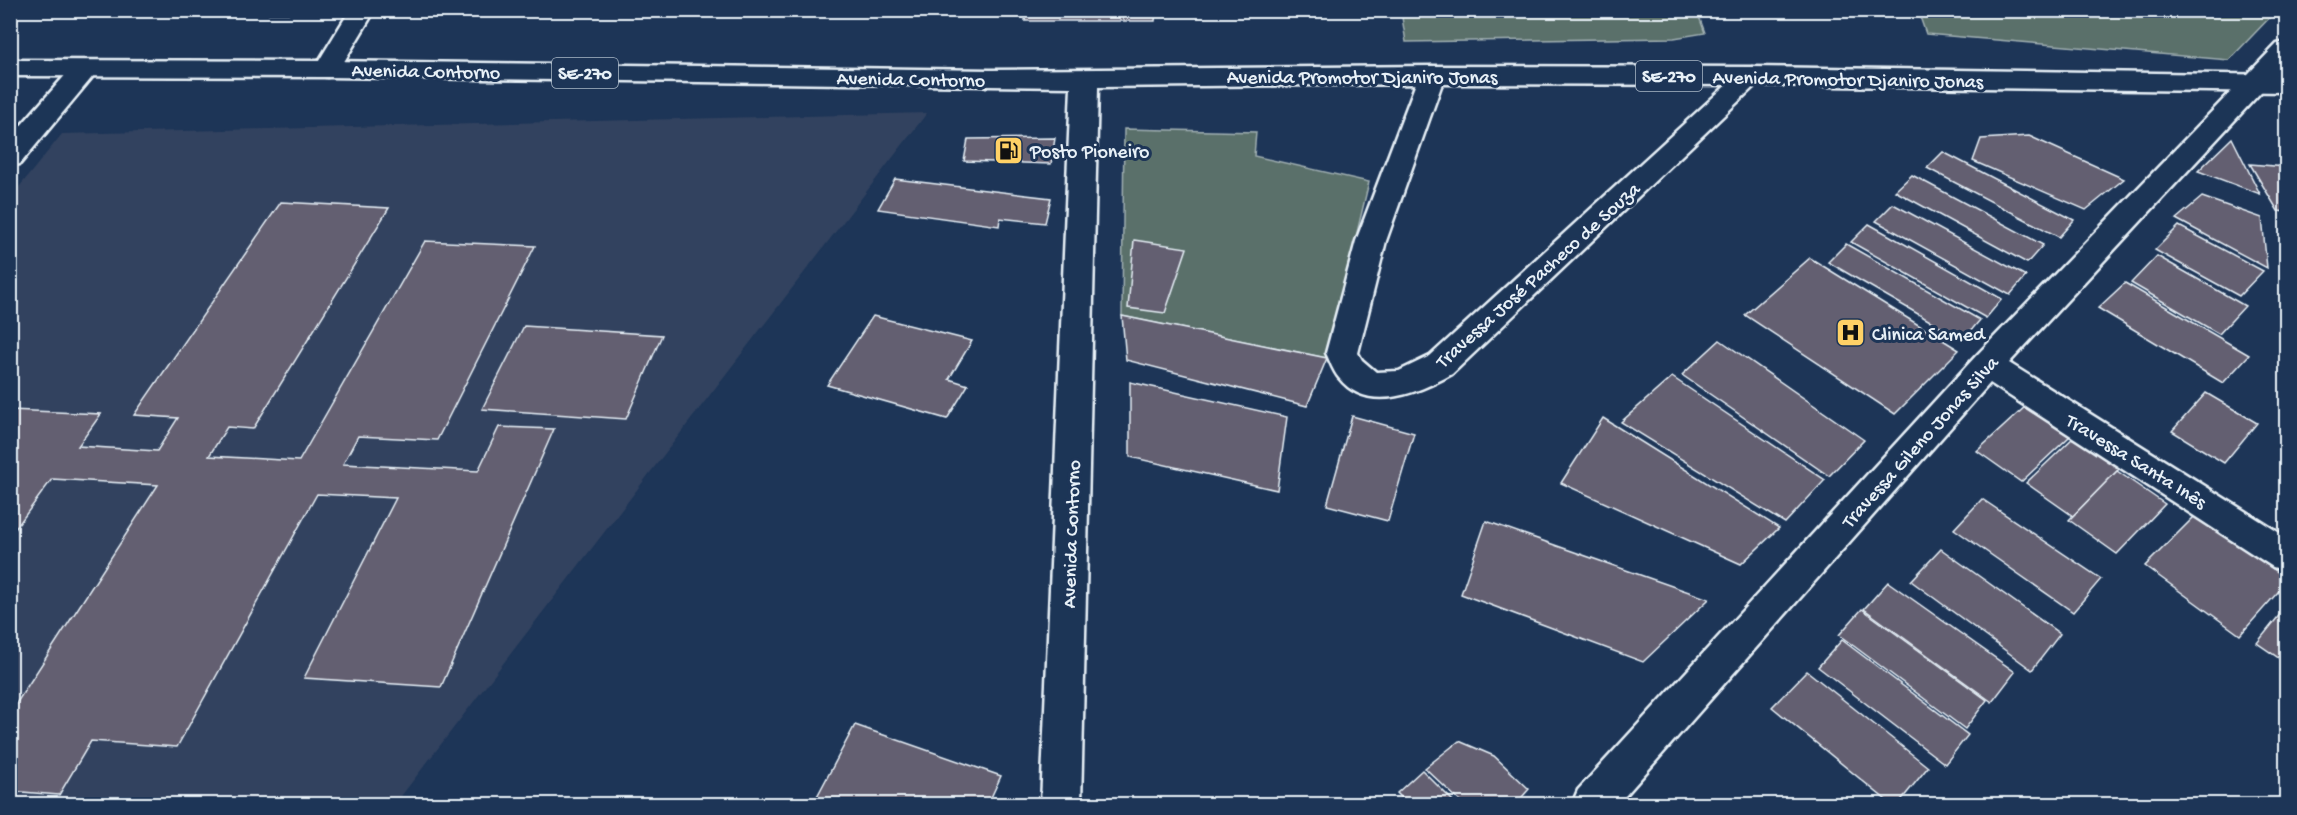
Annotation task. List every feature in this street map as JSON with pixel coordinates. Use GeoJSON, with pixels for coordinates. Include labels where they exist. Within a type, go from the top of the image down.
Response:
{"type":"FeatureCollection","features":[{"type":"Feature","properties":{"kind":"main road"},"geometry":{"type":"LineString","coordinates":[[327,69],[363,10]]}},
{"type":"Feature","properties":{"kind":"main road","name":"Travessa Gileno Jonas Silva"},"geometry":{"type":"LineString","coordinates":[[1592,804],[1987,365],[2286,50]]}},
{"type":"Feature","properties":{"kind":"main road","name":"Avenida Contorno"},"geometry":{"type":"LineString","coordinates":[[10,68],[327,69],[990,79],[1085,77],[1061,804]]}},
{"type":"Feature","properties":{"kind":"main road"},"geometry":{"type":"LineString","coordinates":[[10,157],[85,69]]}},
{"type":"Feature","properties":{"kind":"main road","name":"Travessa José Pacheco de Souza"},"geometry":{"type":"LineString","coordinates":[[1432,75],[1371,241],[1342,352],[1347,366],[1357,378],[1370,384],[1395,386],[1421,377],[1441,365],[1752,76]]}},
{"type":"Feature","properties":{"kind":"main road","name":"Avenida Promotor Djaniro Jonas"},"geometry":{"type":"LineString","coordinates":[[1085,77],[1752,76],[2286,84]]}},
{"type":"Feature","properties":{"kind":"main road","name":"Travessa Santa Inês"},"geometry":{"type":"LineString","coordinates":[[1987,365],[2286,555]]}},
{"type":"Feature","properties":{"kind":"shaded area"},"geometry":{"type":"Polygon","coordinates":[[[927,113],[395,804],[11,804],[10,791],[59,794],[91,741],[177,747],[317,494],[396,498],[305,677],[553,429],[499,427],[478,471],[343,464],[358,436],[437,440],[535,246],[426,241],[299,461],[209,456],[227,427],[253,429],[389,208],[281,202],[135,415],[178,418],[157,451],[78,446],[100,414],[11,410],[11,197],[62,134],[927,113]],[[524,326],[482,409],[626,419],[661,335],[524,326]]]}},
{"type":"Feature","properties":{"kind":"shaded area"},"geometry":{"type":"Polygon","coordinates":[[[52,479],[158,485],[11,713],[11,536],[52,479]]]}},
{"type":"Feature","properties":{"kind":"green space"},"geometry":{"type":"Polygon","coordinates":[[[1401,11],[1697,11],[1705,33],[1674,38],[1406,42],[1401,11]]]}},
{"type":"Feature","properties":{"kind":"green space"},"geometry":{"type":"Polygon","coordinates":[[[1918,11],[2276,11],[2229,60],[1926,34],[1918,11]]]}},
{"type":"Feature","properties":{"kind":"green space"},"geometry":{"type":"Polygon","coordinates":[[[1124,129],[1256,132],[1254,156],[1369,182],[1327,358],[1122,316],[1124,129]]]}},
{"type":"Feature","properties":{"kind":"building"},"geometry":{"type":"Polygon","coordinates":[[[176,10],[232,10],[229,13],[175,12],[176,10]]]}},
{"type":"Feature","properties":{"kind":"building"},"geometry":{"type":"Polygon","coordinates":[[[242,10],[325,10],[323,13],[240,13],[242,10]]]}},
{"type":"Feature","properties":{"kind":"building"},"geometry":{"type":"Polygon","coordinates":[[[1026,10],[1156,10],[1155,21],[1025,21],[1026,10]]]}},
{"type":"Feature","properties":{"kind":"building"},"geometry":{"type":"Polygon","coordinates":[[[1314,10],[1363,10],[1363,13],[1314,12],[1314,10]]]}},
{"type":"Feature","properties":{"kind":"building"},"geometry":{"type":"Polygon","coordinates":[[[2029,136],[2124,179],[2086,210],[1973,161],[1981,139],[2029,136]]]}},
{"type":"Feature","properties":{"kind":"building","name":"Posto Pioneiro"},"geometry":{"type":"Polygon","coordinates":[[[1055,138],[1051,164],[964,161],[968,139],[1055,138]]]}},
{"type":"Feature","properties":{"kind":"building"},"geometry":{"type":"Polygon","coordinates":[[[2232,138],[2260,194],[2198,171],[2232,138]]]}},
{"type":"Feature","properties":{"kind":"building"},"geometry":{"type":"Polygon","coordinates":[[[1943,152],[2074,220],[2059,237],[1927,168],[1943,152]]]}},
{"type":"Feature","properties":{"kind":"building"},"geometry":{"type":"Polygon","coordinates":[[[2250,164],[2286,167],[2286,212],[2278,211],[2250,164]]]}},
{"type":"Feature","properties":{"kind":"building"},"geometry":{"type":"Polygon","coordinates":[[[1912,175],[2043,245],[2027,263],[1895,191],[1912,175]]]}},
{"type":"Feature","properties":{"kind":"building"},"geometry":{"type":"Polygon","coordinates":[[[895,179],[1051,198],[1045,223],[1000,218],[999,226],[878,209],[895,179]]]}},
{"type":"Feature","properties":{"kind":"building"},"geometry":{"type":"Polygon","coordinates":[[[2202,197],[2262,218],[2267,268],[2176,219],[2202,197]]]}},
{"type":"Feature","properties":{"kind":"building"},"geometry":{"type":"Polygon","coordinates":[[[281,202],[389,208],[253,429],[227,427],[209,456],[299,461],[425,241],[535,246],[437,440],[358,436],[343,464],[478,471],[499,427],[554,429],[441,687],[304,678],[396,498],[317,494],[177,747],[91,741],[59,795],[10,791],[10,713],[158,485],[52,479],[10,536],[10,410],[101,414],[78,446],[157,451],[178,418],[134,415],[281,202]]]}},
{"type":"Feature","properties":{"kind":"building"},"geometry":{"type":"Polygon","coordinates":[[[1893,204],[2026,276],[2010,295],[1876,221],[1893,204]]]}},
{"type":"Feature","properties":{"kind":"building"},"geometry":{"type":"Polygon","coordinates":[[[1869,224],[2002,299],[1986,318],[1851,242],[1869,224]]]}},
{"type":"Feature","properties":{"kind":"building"},"geometry":{"type":"Polygon","coordinates":[[[2179,226],[2263,271],[2239,296],[2155,250],[2179,226]]]}},
{"type":"Feature","properties":{"kind":"building"},"geometry":{"type":"Polygon","coordinates":[[[1134,240],[1187,248],[1165,313],[1128,308],[1134,240]]]}},
{"type":"Feature","properties":{"kind":"building"},"geometry":{"type":"Polygon","coordinates":[[[1846,244],[1980,320],[1963,340],[1828,262],[1846,244]]]}},
{"type":"Feature","properties":{"kind":"building"},"geometry":{"type":"Polygon","coordinates":[[[2157,256],[2245,306],[2219,334],[2131,283],[2157,256]]]}},
{"type":"Feature","properties":{"kind":"building","name":"Clinica Samed"},"geometry":{"type":"Polygon","coordinates":[[[1810,258],[1959,350],[1895,414],[1745,315],[1810,258]]]}},
{"type":"Feature","properties":{"kind":"building"},"geometry":{"type":"Polygon","coordinates":[[[2125,283],[2249,355],[2223,383],[2098,308],[2125,283]]]}},
{"type":"Feature","properties":{"kind":"building"},"geometry":{"type":"Polygon","coordinates":[[[873,316],[972,341],[949,379],[968,385],[947,419],[827,385],[873,316]]]}},
{"type":"Feature","properties":{"kind":"building"},"geometry":{"type":"Polygon","coordinates":[[[1122,316],[1327,358],[1307,406],[1126,360],[1122,316]]]}},
{"type":"Feature","properties":{"kind":"building"},"geometry":{"type":"Polygon","coordinates":[[[524,326],[662,335],[626,419],[482,409],[524,326]]]}},
{"type":"Feature","properties":{"kind":"building"},"geometry":{"type":"Polygon","coordinates":[[[1720,340],[1864,440],[1829,476],[1682,375],[1720,340]]]}},
{"type":"Feature","properties":{"kind":"building"},"geometry":{"type":"Polygon","coordinates":[[[1672,377],[1825,480],[1785,523],[1621,422],[1672,377]]]}},
{"type":"Feature","properties":{"kind":"building"},"geometry":{"type":"Polygon","coordinates":[[[1130,382],[1287,417],[1277,490],[1130,457],[1130,382]]]}},
{"type":"Feature","properties":{"kind":"building"},"geometry":{"type":"Polygon","coordinates":[[[2206,393],[2257,423],[2224,463],[2172,431],[2206,393]]]}},
{"type":"Feature","properties":{"kind":"building"},"geometry":{"type":"Polygon","coordinates":[[[2026,406],[2070,436],[2021,482],[1977,451],[2026,406]]]}},
{"type":"Feature","properties":{"kind":"building"},"geometry":{"type":"Polygon","coordinates":[[[1352,416],[1414,433],[1388,521],[1327,505],[1352,416]]]}},
{"type":"Feature","properties":{"kind":"building"},"geometry":{"type":"Polygon","coordinates":[[[1603,418],[1779,528],[1741,564],[1561,483],[1603,418]]]}},
{"type":"Feature","properties":{"kind":"building"},"geometry":{"type":"Polygon","coordinates":[[[2075,436],[2121,467],[2073,516],[2026,483],[2075,436]]]}},
{"type":"Feature","properties":{"kind":"building"},"geometry":{"type":"Polygon","coordinates":[[[2117,471],[2165,504],[2117,554],[2069,520],[2117,471]]]}},
{"type":"Feature","properties":{"kind":"building"},"geometry":{"type":"Polygon","coordinates":[[[1982,499],[2101,579],[2073,612],[1954,529],[1982,499]]]}},
{"type":"Feature","properties":{"kind":"building"},"geometry":{"type":"Polygon","coordinates":[[[2196,515],[2286,578],[2286,583],[2240,635],[2145,566],[2196,515]]]}},
{"type":"Feature","properties":{"kind":"building"},"geometry":{"type":"Polygon","coordinates":[[[1486,521],[1709,599],[1643,662],[1461,594],[1486,521]]]}},
{"type":"Feature","properties":{"kind":"building"},"geometry":{"type":"Polygon","coordinates":[[[1941,549],[2060,634],[2032,670],[1911,581],[1941,549]]]}},
{"type":"Feature","properties":{"kind":"building"},"geometry":{"type":"Polygon","coordinates":[[[1888,582],[2015,672],[1992,702],[1864,609],[1888,582]]]}},
{"type":"Feature","properties":{"kind":"building"},"geometry":{"type":"Polygon","coordinates":[[[2286,607],[2286,663],[2257,643],[2286,607]]]}},
{"type":"Feature","properties":{"kind":"building"},"geometry":{"type":"Polygon","coordinates":[[[1862,609],[1987,700],[1965,729],[1839,635],[1862,609]]]}},
{"type":"Feature","properties":{"kind":"building"},"geometry":{"type":"Polygon","coordinates":[[[1842,640],[1968,735],[1945,764],[1818,667],[1842,640]]]}},
{"type":"Feature","properties":{"kind":"building"},"geometry":{"type":"Polygon","coordinates":[[[1807,671],[1928,767],[1898,804],[1891,804],[1772,707],[1807,671]]]}},
{"type":"Feature","properties":{"kind":"building"},"geometry":{"type":"Polygon","coordinates":[[[855,725],[1001,776],[988,804],[813,804],[855,725]]]}},
{"type":"Feature","properties":{"kind":"building"},"geometry":{"type":"Polygon","coordinates":[[[1459,741],[1494,756],[1529,789],[1516,804],[1463,804],[1425,768],[1459,741]]]}},
{"type":"Feature","properties":{"kind":"building"},"geometry":{"type":"Polygon","coordinates":[[[1422,770],[1456,804],[1408,804],[1397,793],[1422,770]]]}},
{"type":"Feature","properties":{"kind":"place","name":"Posto Pioneiro"},"geometry":{"type":"Point","coordinates":[1009,150]}},
{"type":"Feature","properties":{"kind":"place","name":"Clinica Samed"},"geometry":{"type":"Point","coordinates":[1851,333]}}]}
